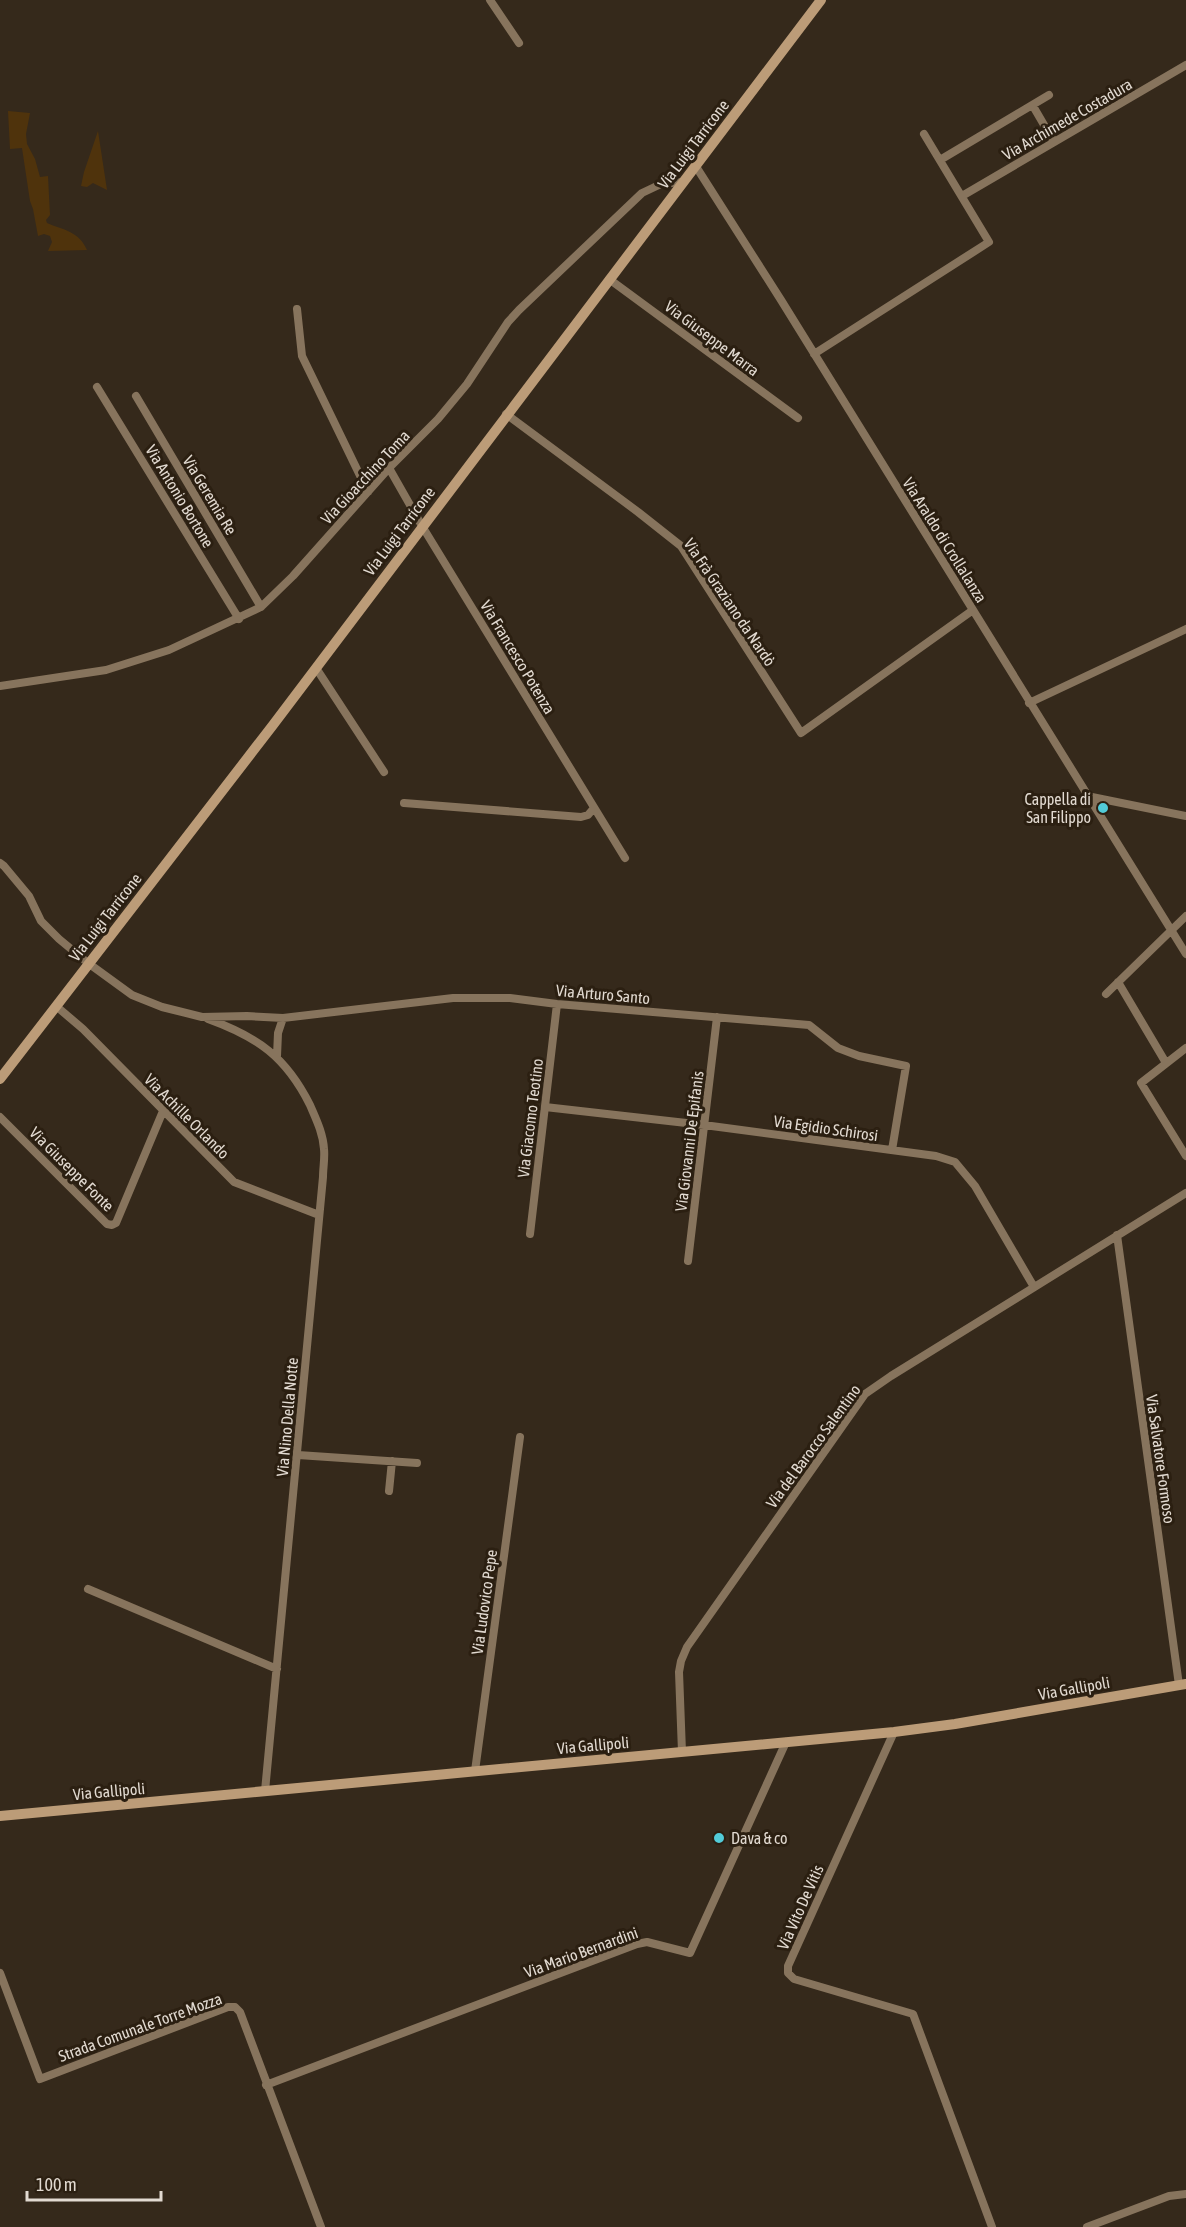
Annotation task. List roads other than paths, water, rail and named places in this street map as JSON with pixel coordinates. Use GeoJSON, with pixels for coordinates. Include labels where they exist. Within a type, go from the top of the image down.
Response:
{"type":"FeatureCollection","features":[{"type":"Feature","properties":{"kind":"main road","name":"Via Luigi Tarricone"},"geometry":{"type":"LineString","coordinates":[[0,1079],[316,668],[821,0]]}},
{"type":"Feature","properties":{"kind":"main road","name":"Via Gallipoli"},"geometry":{"type":"LineString","coordinates":[[0,1816],[894,1732],[1182,1685]]}},
{"type":"Feature","properties":{"kind":"street"},"geometry":{"type":"LineString","coordinates":[[490,0],[519,43]]}},
{"type":"Feature","properties":{"kind":"street","name":"Via Archimede Costadura"},"geometry":{"type":"LineString","coordinates":[[962,196],[1186,65]]}},
{"type":"Feature","properties":{"kind":"street"},"geometry":{"type":"LineString","coordinates":[[940,160],[1049,95]]}},
{"type":"Feature","properties":{"kind":"street"},"geometry":{"type":"LineString","coordinates":[[1033,106],[1054,142]]}},
{"type":"Feature","properties":{"kind":"street"},"geometry":{"type":"LineString","coordinates":[[814,354],[989,242],[924,134]]}},
{"type":"Feature","properties":{"kind":"street","name":"Via Araldo di Crollalanza"},"geometry":{"type":"LineString","coordinates":[[695,165],[1186,954]]}},
{"type":"Feature","properties":{"kind":"street","name":"Via Gioacchino Toma"},"geometry":{"type":"LineString","coordinates":[[0,686],[106,670],[169,650],[261,607],[293,576],[389,468],[438,419],[519,310],[642,193],[662,184],[682,182]]}},
{"type":"Feature","properties":{"kind":"street","name":"Via Giuseppe Marra"},"geometry":{"type":"LineString","coordinates":[[609,279],[798,418]]}},
{"type":"Feature","properties":{"kind":"street"},"geometry":{"type":"LineString","coordinates":[[297,309],[302,356],[368,492]]}},
{"type":"Feature","properties":{"kind":"street","name":"Via Antonio Bortone"},"geometry":{"type":"LineString","coordinates":[[97,387],[239,619]]}},
{"type":"Feature","properties":{"kind":"street","name":"Via Geremia Re"},"geometry":{"type":"LineString","coordinates":[[136,396],[261,607]]}},
{"type":"Feature","properties":{"kind":"street","name":"Via Frà Graziano da Nardò"},"geometry":{"type":"LineString","coordinates":[[506,414],[681,546],[801,733],[973,610]]}},
{"type":"Feature","properties":{"kind":"street","name":"Via Francesco Potenza"},"geometry":{"type":"LineString","coordinates":[[389,468],[625,858]]}},
{"type":"Feature","properties":{"kind":"street"},"geometry":{"type":"LineString","coordinates":[[1029,703],[1186,629]]}},
{"type":"Feature","properties":{"kind":"street"},"geometry":{"type":"LineString","coordinates":[[316,668],[384,772]]}},
{"type":"Feature","properties":{"kind":"street"},"geometry":{"type":"LineString","coordinates":[[1087,796],[1186,816]]}},
{"type":"Feature","properties":{"kind":"street"},"geometry":{"type":"LineString","coordinates":[[404,803],[581,817],[588,815],[594,808]]}},
{"type":"Feature","properties":{"kind":"street","name":"Via Arturo Santo"},"geometry":{"type":"LineString","coordinates":[[0,863],[28,896],[41,921],[88,963],[132,995],[162,1007],[230,1027],[255,1040],[277,1056]]}},
{"type":"Feature","properties":{"kind":"street"},"geometry":{"type":"LineString","coordinates":[[1106,994],[1186,916]]}},
{"type":"Feature","properties":{"kind":"street"},"geometry":{"type":"LineString","coordinates":[[1118,982],[1166,1063]]}},
{"type":"Feature","properties":{"kind":"street","name":"Via Arturo Santo"},"geometry":{"type":"LineString","coordinates":[[202,1017],[283,1018],[453,998],[510,998],[717,1021],[809,1025],[838,1048],[859,1056],[906,1066],[892,1150]]}},
{"type":"Feature","properties":{"kind":"street","name":"Via Giacomo Teotino"},"geometry":{"type":"LineString","coordinates":[[530,1234],[557,1004]]}},
{"type":"Feature","properties":{"kind":"street","name":"Via Achille Orlando"},"geometry":{"type":"LineString","coordinates":[[56,1006],[83,1029],[234,1182],[319,1215]]}},
{"type":"Feature","properties":{"kind":"street"},"geometry":{"type":"LineString","coordinates":[[277,1056],[278,1033],[283,1018]]}},
{"type":"Feature","properties":{"kind":"street","name":"Via Giovanni De Epifanis"},"geometry":{"type":"LineString","coordinates":[[688,1261],[717,1021]]}},
{"type":"Feature","properties":{"kind":"street"},"geometry":{"type":"LineString","coordinates":[[1186,1048],[1141,1083],[1186,1156]]}},
{"type":"Feature","properties":{"kind":"street","name":"Via Nino Della Notte"},"geometry":{"type":"LineString","coordinates":[[265,1791],[298,1455],[324,1148],[319,1125],[301,1088],[277,1056]]}},
{"type":"Feature","properties":{"kind":"street","name":"Via Egidio Schirosi"},"geometry":{"type":"LineString","coordinates":[[545,1107],[892,1150],[936,1156],[955,1162],[975,1186],[1035,1287]]}},
{"type":"Feature","properties":{"kind":"street","name":"Via Giuseppe Fonte"},"geometry":{"type":"LineString","coordinates":[[0,1117],[107,1224],[112,1225],[116,1223],[163,1111]]}},
{"type":"Feature","properties":{"kind":"street","name":"Via del Barocco Salentino"},"geometry":{"type":"LineString","coordinates":[[682,1752],[679,1672],[687,1647],[865,1394],[1186,1193]]}},
{"type":"Feature","properties":{"kind":"street","name":"Via Salvatore Formoso"},"geometry":{"type":"LineString","coordinates":[[1117,1235],[1182,1685]]}},
{"type":"Feature","properties":{"kind":"street","name":"Via Ludovico Pepe"},"geometry":{"type":"LineString","coordinates":[[475,1771],[520,1437]]}},
{"type":"Feature","properties":{"kind":"street"},"geometry":{"type":"LineString","coordinates":[[298,1455],[417,1463]]}},
{"type":"Feature","properties":{"kind":"street"},"geometry":{"type":"LineString","coordinates":[[389,1491],[392,1461]]}},
{"type":"Feature","properties":{"kind":"street"},"geometry":{"type":"LineString","coordinates":[[88,1590],[277,1669]]}},
{"type":"Feature","properties":{"kind":"street","name":"Via Vito De Vitis"},"geometry":{"type":"LineString","coordinates":[[894,1732],[788,1966],[788,1973],[794,1979],[913,2014],[992,2227]]}},
{"type":"Feature","properties":{"kind":"street","name":"Via Mario Bernardini"},"geometry":{"type":"LineString","coordinates":[[266,2085],[637,1944],[647,1942],[690,1953],[786,1742]]}},
{"type":"Feature","properties":{"kind":"street","name":"Strada Comunale Torre Mozza"},"geometry":{"type":"LineString","coordinates":[[0,1973],[40,2079],[228,2007],[235,2007],[240,2012],[321,2227]]}},
{"type":"Feature","properties":{"kind":"street"},"geometry":{"type":"LineString","coordinates":[[1086,2227],[1169,2196],[1186,2194]]}},
{"type":"Feature","properties":{"kind":"place","name":"Cappella di San Filippo"},"geometry":{"type":"Point","coordinates":[1103,808]}},
{"type":"Feature","properties":{"kind":"place","name":"Dava & co"},"geometry":{"type":"Point","coordinates":[719,1838]}}]}
